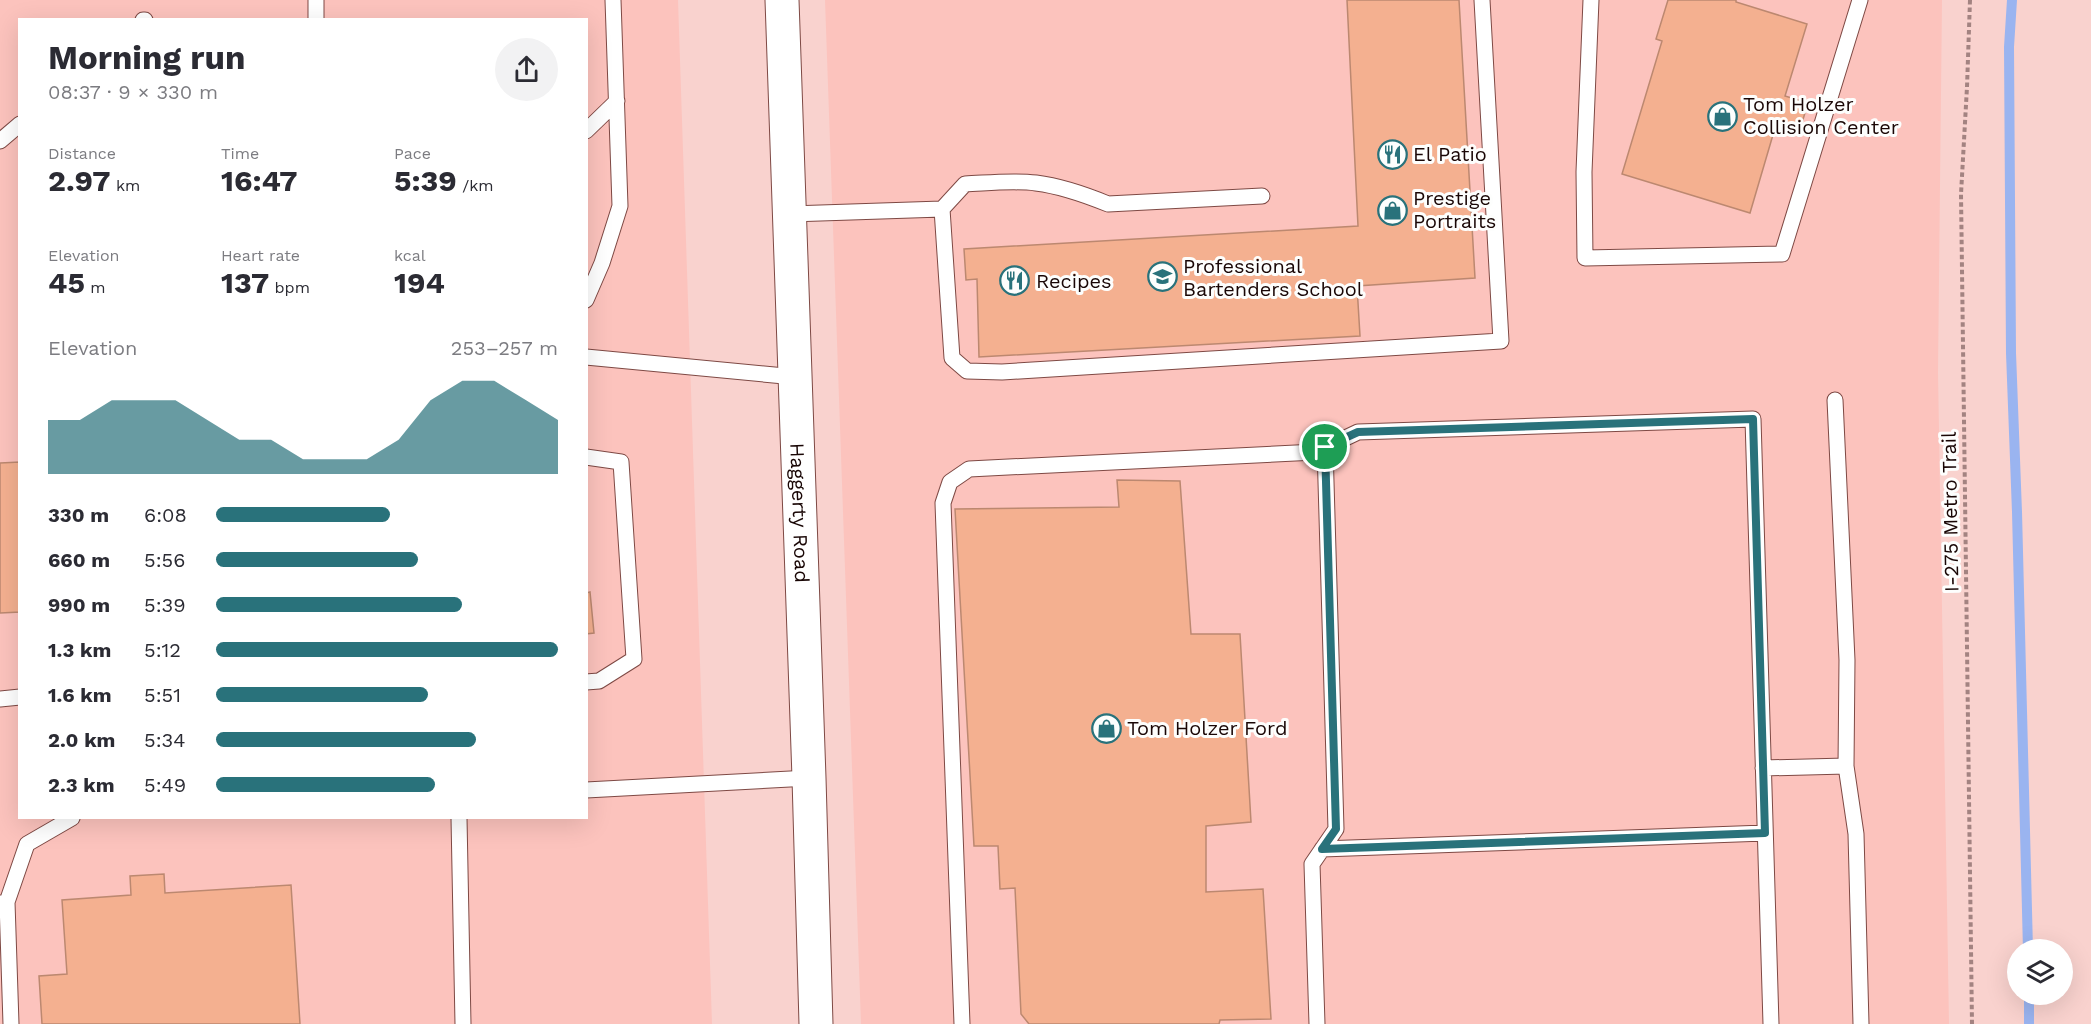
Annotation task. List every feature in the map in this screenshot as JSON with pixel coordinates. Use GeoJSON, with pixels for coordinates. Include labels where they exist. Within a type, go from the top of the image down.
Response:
{"type":"FeatureCollection","features":[{"type":"Feature","properties":{"kind":"street","name":"Haggerty Road"},"geometry":{"type":"LineString","coordinates":[[782,0],[816,1024]]}},
{"type":"Feature","properties":{"kind":"lane"},"geometry":{"type":"LineString","coordinates":[[316,0],[316,18]]}},
{"type":"Feature","properties":{"kind":"lane"},"geometry":{"type":"LineString","coordinates":[[588,290],[594,261],[620,206],[613,0]]}},
{"type":"Feature","properties":{"kind":"lane"},"geometry":{"type":"LineString","coordinates":[[942,208],[952,357],[967,371],[1002,372],[1501,341],[1482,0]]}},
{"type":"Feature","properties":{"kind":"lane"},"geometry":{"type":"LineString","coordinates":[[1591,0],[1584,162],[1585,258],[1782,254],[1860,0]]}},
{"type":"Feature","properties":{"kind":"lane"},"geometry":{"type":"LineString","coordinates":[[588,129],[617,101]]}},
{"type":"Feature","properties":{"kind":"lane"},"geometry":{"type":"LineString","coordinates":[[0,141],[18,126]]}},
{"type":"Feature","properties":{"kind":"lane"},"geometry":{"type":"LineString","coordinates":[[790,214],[942,208],[965,184],[991,183],[1036,183],[1089,196],[1108,204],[1262,196]]}},
{"type":"Feature","properties":{"kind":"lane"},"geometry":{"type":"LineString","coordinates":[[588,357],[795,377]]}},
{"type":"Feature","properties":{"kind":"lane"},"geometry":{"type":"LineString","coordinates":[[1835,400],[1847,660],[1846,766],[1856,834],[1861,1024]]}},
{"type":"Feature","properties":{"kind":"lane"},"geometry":{"type":"LineString","coordinates":[[962,1024],[943,503],[950,482],[969,469],[1316,452],[1358,432],[1753,419],[1771,1024]]}},
{"type":"Feature","properties":{"kind":"lane"},"geometry":{"type":"LineString","coordinates":[[1317,1024],[1312,864],[1336,829],[1325,447]]}},
{"type":"Feature","properties":{"kind":"lane"},"geometry":{"type":"LineString","coordinates":[[588,457],[621,462],[634,659],[599,681],[588,682]]}},
{"type":"Feature","properties":{"kind":"lane"},"geometry":{"type":"LineString","coordinates":[[0,699],[18,698]]}},
{"type":"Feature","properties":{"kind":"lane"},"geometry":{"type":"LineString","coordinates":[[1763,768],[1846,766]]}},
{"type":"Feature","properties":{"kind":"lane"},"geometry":{"type":"LineString","coordinates":[[588,790],[809,778]]}},
{"type":"Feature","properties":{"kind":"lane"},"geometry":{"type":"LineString","coordinates":[[11,1024],[4,902],[27,844],[70,819]]}},
{"type":"Feature","properties":{"kind":"lane"},"geometry":{"type":"LineString","coordinates":[[459,819],[463,1024]]}},
{"type":"Feature","properties":{"kind":"lane"},"geometry":{"type":"LineString","coordinates":[[1322,849],[1765,833]]}},
{"type":"Feature","properties":{"kind":"path","name":"I-275 Metro Trail"},"geometry":{"type":"LineString","coordinates":[[1970,0],[1960,194],[1972,1024]]}},
{"type":"Feature","properties":{"kind":"shaded area"},"geometry":{"type":"Polygon","coordinates":[[[0,0],[678,0],[712,1024],[0,1024],[0,0]]]}},
{"type":"Feature","properties":{"kind":"shaded area"},"geometry":{"type":"Polygon","coordinates":[[[825,0],[1942,0],[1938,372],[1949,1024],[861,1024],[825,0]]]}},
{"type":"Feature","properties":{"kind":"building"},"geometry":{"type":"Polygon","coordinates":[[[1347,0],[1459,0],[1475,278],[1357,286],[1360,336],[979,357],[977,279],[966,280],[964,249],[1358,226],[1347,0]]]}},
{"type":"Feature","properties":{"kind":"building","name":"Tom Holzer Collision Center"},"geometry":{"type":"Polygon","coordinates":[[[1668,0],[1736,0],[1736,2],[1807,24],[1785,96],[1808,103],[1798,136],[1775,128],[1750,213],[1622,174],[1662,41],[1656,39],[1668,0]]]}},
{"type":"Feature","properties":{"kind":"building"},"geometry":{"type":"Polygon","coordinates":[[[18,462],[18,612],[0,613],[0,463],[18,462]]]}},
{"type":"Feature","properties":{"kind":"building","name":"Tom Holzer Ford"},"geometry":{"type":"Polygon","coordinates":[[[1117,480],[1180,481],[1191,634],[1240,634],[1251,822],[1206,826],[1206,892],[1263,889],[1271,1019],[1220,1020],[1219,1024],[1029,1024],[1021,1014],[1015,888],[1000,889],[998,846],[974,846],[955,509],[1119,507],[1117,480]]]}},
{"type":"Feature","properties":{"kind":"building"},"geometry":{"type":"Polygon","coordinates":[[[588,592],[590,592],[594,633],[588,634],[588,592]]]}},
{"type":"Feature","properties":{"kind":"building"},"geometry":{"type":"Polygon","coordinates":[[[164,874],[165,893],[291,885],[300,1024],[42,1024],[39,976],[67,974],[62,900],[131,895],[130,876],[164,874]]]}},
{"type":"Feature","properties":{"kind":"waterway"},"geometry":{"type":"LineString","coordinates":[[2012,0],[2009,47],[2011,353],[2028,939]]}},
{"type":"Feature","properties":{"kind":"waterway"},"geometry":{"type":"LineString","coordinates":[[2029,1005],[2029,1024]]}},
{"type":"Feature","properties":{"kind":"place","name":"Tom Holzer Collision Center"},"geometry":{"type":"Point","coordinates":[1722,116]}},
{"type":"Feature","properties":{"kind":"place","name":"El Patio"},"geometry":{"type":"Point","coordinates":[1392,154]}},
{"type":"Feature","properties":{"kind":"place","name":"Prestige Portraits"},"geometry":{"type":"Point","coordinates":[1392,210]}},
{"type":"Feature","properties":{"kind":"place","name":"Professional Bartenders School"},"geometry":{"type":"Point","coordinates":[1162,277]}},
{"type":"Feature","properties":{"kind":"place","name":"Recipes"},"geometry":{"type":"Point","coordinates":[1015,281]}},
{"type":"Feature","properties":{"kind":"place","name":"Tom Holzer Ford"},"geometry":{"type":"Point","coordinates":[1106,728]}},
{"type":"Feature","properties":{"kind":"route"},"geometry":{"type":"LineString","coordinates":[[1753,419],[1765,833],[1322,849],[1336,829],[1325,447],[1358,432],[1753,419]]}}]}
